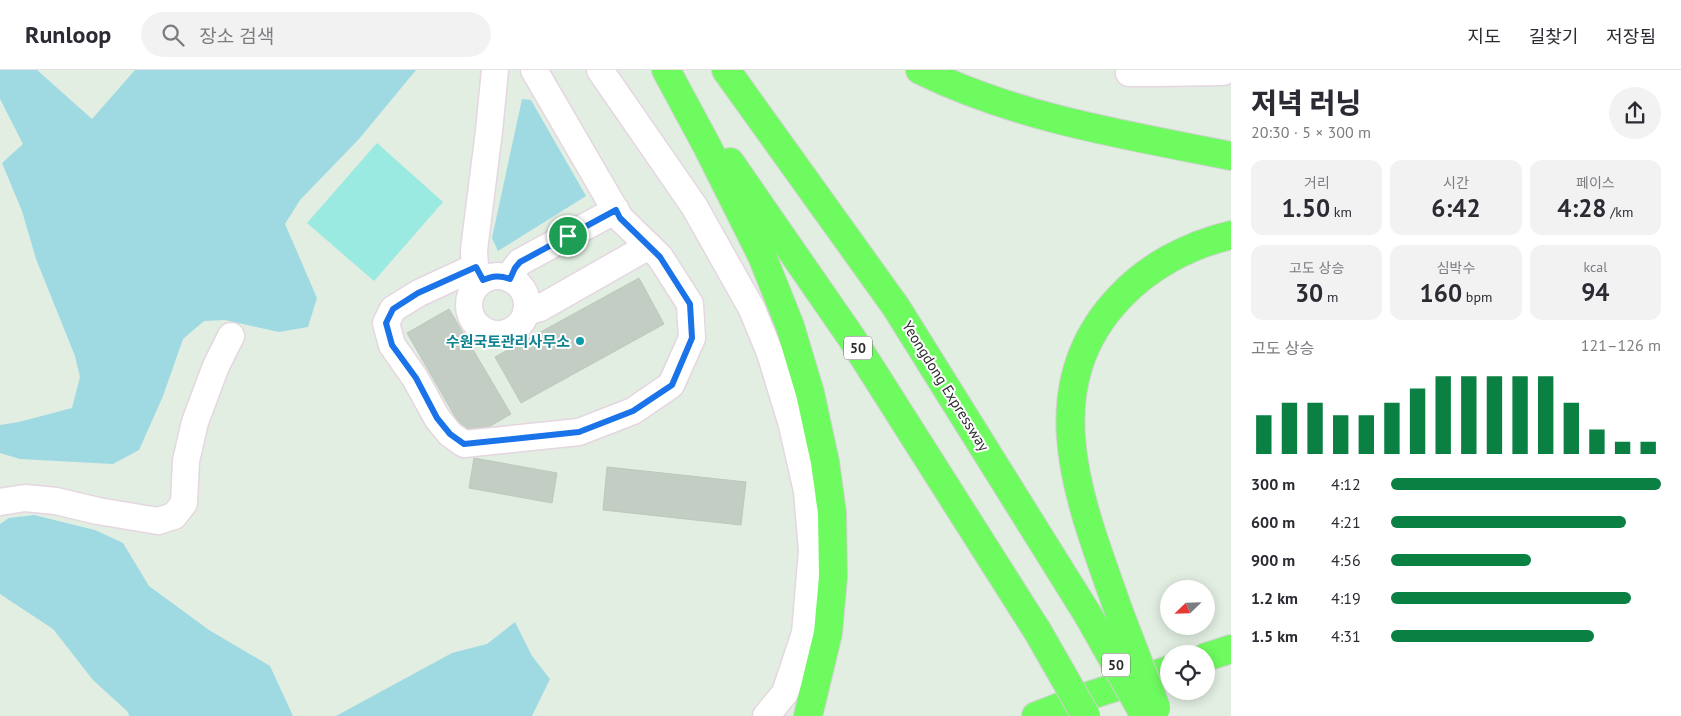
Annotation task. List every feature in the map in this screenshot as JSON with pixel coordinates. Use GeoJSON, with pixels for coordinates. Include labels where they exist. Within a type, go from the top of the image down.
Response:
{"type":"FeatureCollection","features":[{"type":"Feature","properties":{"kind":"highway","name":"50"},"geometry":{"type":"LineString","coordinates":[[666,70],[851,337],[1038,632],[1086,716]]}},
{"type":"Feature","properties":{"kind":"highway"},"geometry":{"type":"LineString","coordinates":[[666,70],[707,146],[762,256],[790,326],[810,393],[824,454],[832,513],[833,577],[828,633],[808,716]]}},
{"type":"Feature","properties":{"kind":"highway","name":"Yeongdong Expressway"},"geometry":{"type":"LineString","coordinates":[[726,70],[896,307],[1088,615],[1145,716]]}},
{"type":"Feature","properties":{"kind":"highway"},"geometry":{"type":"LineString","coordinates":[[920,70],[985,98],[1051,117],[1231,156]]}},
{"type":"Feature","properties":{"kind":"highway"},"geometry":{"type":"LineString","coordinates":[[1160,716],[1119,612],[1088,520],[1075,470],[1070,427],[1071,398],[1076,371],[1084,349],[1098,324],[1128,288],[1147,272],[1171,258],[1194,247],[1231,235]]}},
{"type":"Feature","properties":{"kind":"highway"},"geometry":{"type":"LineString","coordinates":[[1215,654],[1231,649]]}},
{"type":"Feature","properties":{"kind":"highway"},"geometry":{"type":"LineString","coordinates":[[1036,716],[1160,673]]}},
{"type":"Feature","properties":{"kind":"street"},"geometry":{"type":"LineString","coordinates":[[495,70],[490,131],[474,250],[479,273],[476,286],[470,294],[470,313],[474,322],[481,328],[498,334],[516,328],[526,312],[524,293],[518,285],[502,276],[479,273],[418,293],[393,309],[386,323],[392,345],[416,378],[437,418],[450,434],[464,444],[579,432],[633,411],[672,385],[692,338],[690,304],[660,257],[620,218],[534,70]]}},
{"type":"Feature","properties":{"kind":"street"},"geometry":{"type":"LineString","coordinates":[[600,70],[694,206],[752,309],[770,353],[792,425],[806,491],[812,551],[806,633],[784,693],[766,716]]}},
{"type":"Feature","properties":{"kind":"street"},"geometry":{"type":"LineString","coordinates":[[1145,71],[1223,72],[1222,70]]}},
{"type":"Feature","properties":{"kind":"street"},"geometry":{"type":"LineString","coordinates":[[510,279],[520,262],[616,210]]}},
{"type":"Feature","properties":{"kind":"street"},"geometry":{"type":"LineString","coordinates":[[526,312],[540,308],[649,246]]}},
{"type":"Feature","properties":{"kind":"street"},"geometry":{"type":"LineString","coordinates":[[0,502],[25,498],[56,501],[98,511],[158,521],[174,516],[184,503],[186,461],[195,422],[216,366],[231,336]]}},
{"type":"Feature","properties":{"kind":"shaded area"},"geometry":{"type":"Polygon","coordinates":[[[0,70],[37,70],[92,119],[135,70],[416,70],[359,139],[300,200],[285,224],[317,298],[308,327],[279,332],[225,320],[204,321],[183,339],[163,396],[139,450],[113,464],[20,459],[0,453],[0,425],[72,408],[80,377],[75,356],[36,259],[22,211],[2,163],[23,144],[0,99],[0,70]]]}},
{"type":"Feature","properties":{"kind":"shaded area"},"geometry":{"type":"Polygon","coordinates":[[[522,99],[531,100],[586,196],[498,251],[492,238],[522,99]]]}},
{"type":"Feature","properties":{"kind":"shaded area"},"geometry":{"type":"Polygon","coordinates":[[[377,143],[443,202],[374,281],[307,223],[377,143]]]}},
{"type":"Feature","properties":{"kind":"shaded area"},"geometry":{"type":"Polygon","coordinates":[[[34,515],[95,530],[123,543],[149,586],[209,630],[270,666],[293,716],[129,716],[128,712],[93,680],[53,629],[0,594],[0,524],[9,518],[34,515]]]}},
{"type":"Feature","properties":{"kind":"shaded area"},"geometry":{"type":"Polygon","coordinates":[[[515,622],[532,656],[550,679],[532,716],[336,716],[452,653],[487,644],[515,622]]]}},
{"type":"Feature","properties":{"kind":"building","name":"수원국토관리사무소"},"geometry":{"type":"Polygon","coordinates":[[[639,278],[664,324],[521,403],[495,357],[639,278]]]}},
{"type":"Feature","properties":{"kind":"building"},"geometry":{"type":"Polygon","coordinates":[[[449,309],[511,414],[468,439],[407,333],[449,309]]]}},
{"type":"Feature","properties":{"kind":"building"},"geometry":{"type":"Polygon","coordinates":[[[474,458],[557,473],[552,503],[469,488],[474,458]]]}},
{"type":"Feature","properties":{"kind":"building"},"geometry":{"type":"Polygon","coordinates":[[[607,467],[746,482],[741,525],[603,510],[607,467]]]}},
{"type":"Feature","properties":{"kind":"place","name":"수원국토관리사무소"},"geometry":{"type":"Point","coordinates":[580,341]}},
{"type":"Feature","properties":{"kind":"route"},"geometry":{"type":"LineString","coordinates":[[616,210],[620,218],[660,257],[690,304],[692,338],[672,385],[633,411],[579,432],[464,444],[450,434],[437,418],[416,378],[392,345],[386,323],[393,309],[418,293],[476,267],[483,280],[492,276],[502,276],[510,279],[520,262],[568,236],[616,210]]}}]}
